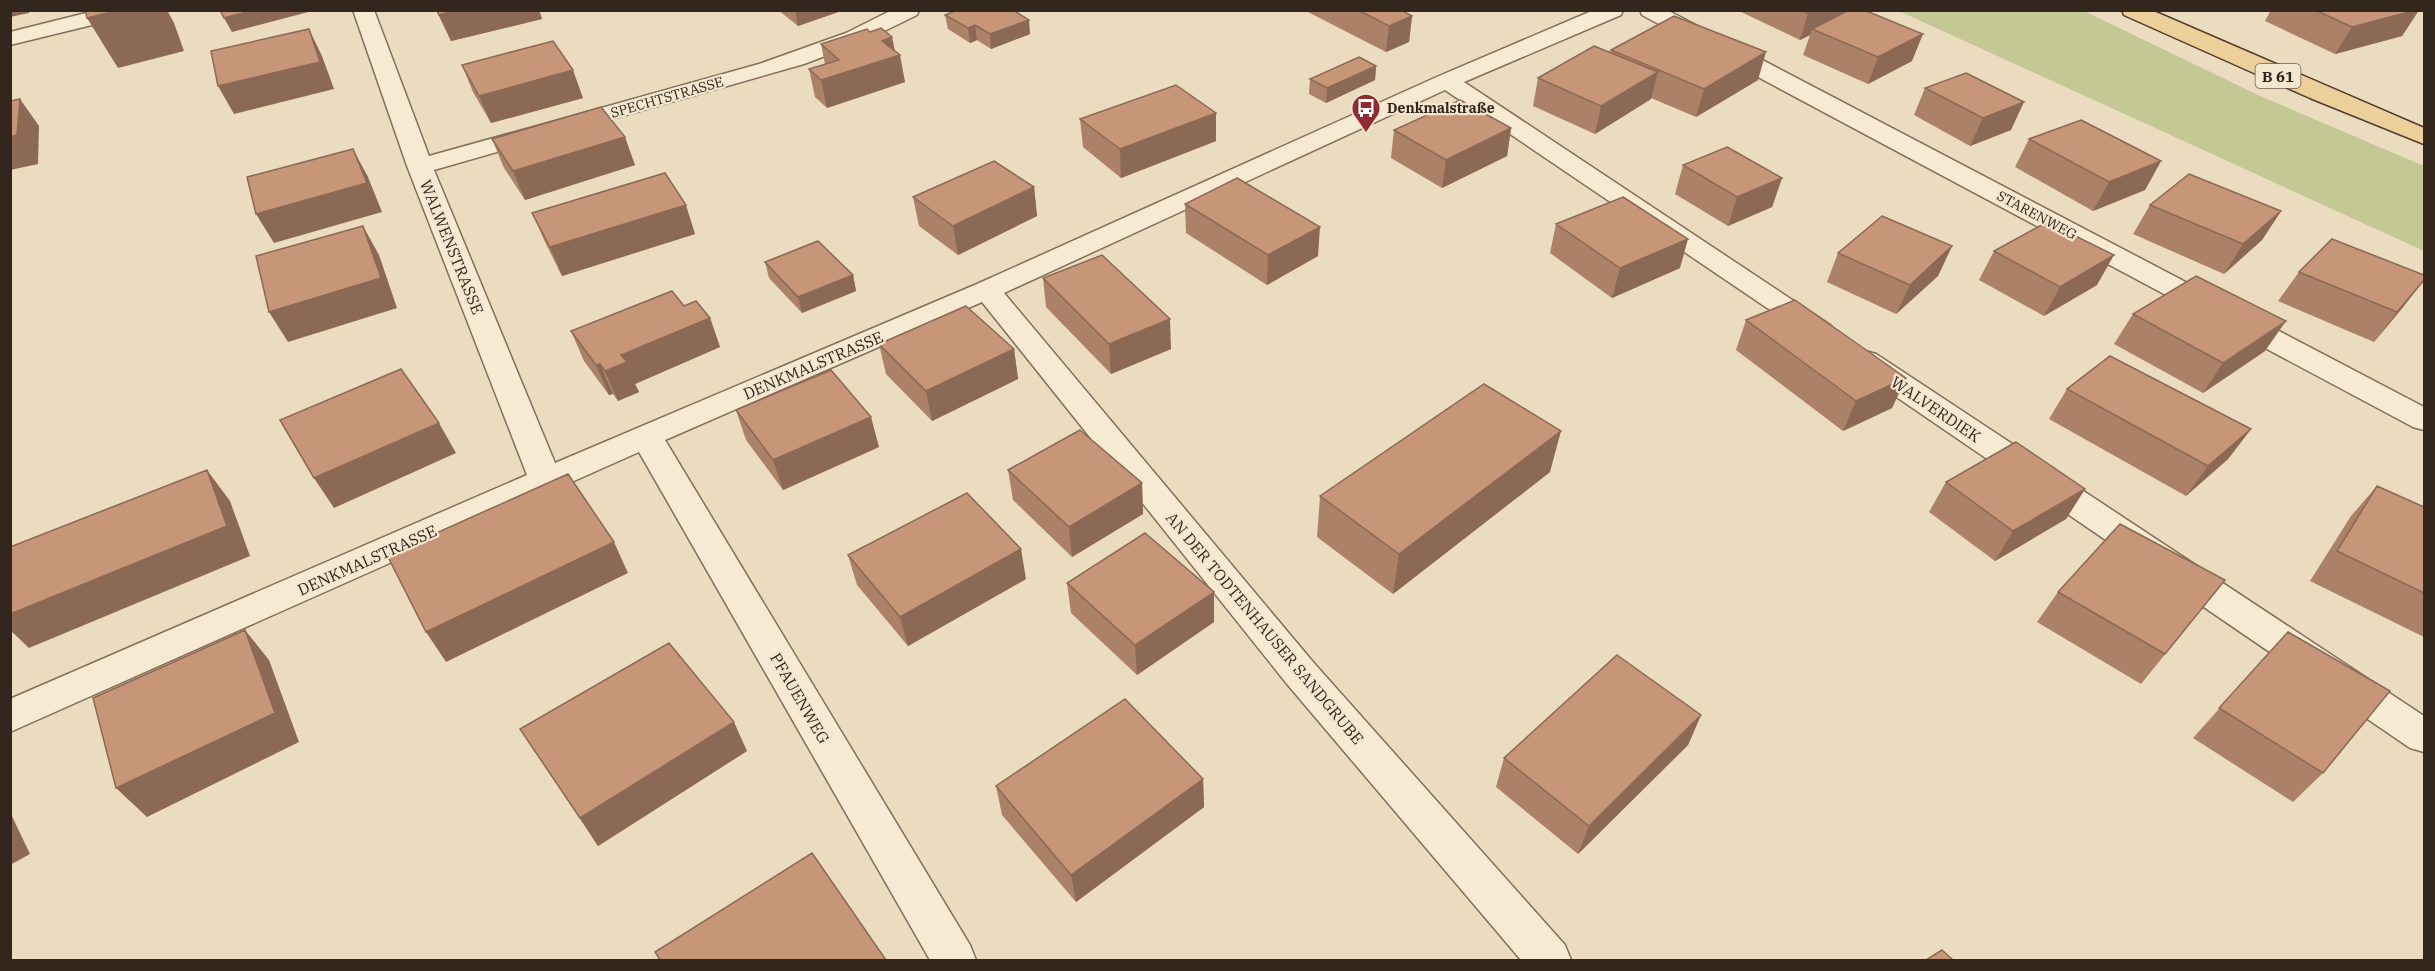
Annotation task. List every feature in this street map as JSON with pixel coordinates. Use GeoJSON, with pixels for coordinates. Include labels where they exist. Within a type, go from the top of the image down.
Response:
{"type":"FeatureCollection","features":[{"type":"Feature","properties":{"kind":"main road","name":"B 61"},"geometry":{"type":"LineString","coordinates":[[2132,10],[2318,93],[2424,137]]}},
{"type":"Feature","properties":{"kind":"street"},"geometry":{"type":"LineString","coordinates":[[10,39],[125,10]]}},
{"type":"Feature","properties":{"kind":"street","name":"WALWENSTRASSE"},"geometry":{"type":"LineString","coordinates":[[363,10],[420,166],[546,481]]}},
{"type":"Feature","properties":{"kind":"street","name":"SPECHTSTRASSE"},"geometry":{"type":"LineString","coordinates":[[420,166],[759,72],[815,54],[878,28],[909,10]]}},
{"type":"Feature","properties":{"kind":"street","name":"STARENWEG"},"geometry":{"type":"LineString","coordinates":[[1650,10],[2424,420]]}},
{"type":"Feature","properties":{"kind":"street","name":"DENKMALSTRASSE"},"geometry":{"type":"LineString","coordinates":[[10,716],[646,436],[987,290],[1590,14]]}},
{"type":"Feature","properties":{"kind":"street","name":"WALVERDIEK"},"geometry":{"type":"LineString","coordinates":[[1447,81],[2424,736]]}},
{"type":"Feature","properties":{"kind":"street","name":"AN DER TODTENHAUSER SANDGRUBE"},"geometry":{"type":"LineString","coordinates":[[987,290],[1300,673],[1549,960]]}},
{"type":"Feature","properties":{"kind":"street","name":"PFAUENWEG"},"geometry":{"type":"LineString","coordinates":[[646,436],[954,960]]}},
{"type":"Feature","properties":{"kind":"green space"},"geometry":{"type":"Polygon","coordinates":[[[1899,11],[2084,11],[2258,95],[2424,166],[2424,251],[1899,11]]]}},
{"type":"Feature","properties":{"kind":"building"},"geometry":{"type":"Polygon","coordinates":[[[85,10],[120,10],[87,18],[85,10]]]}},
{"type":"Feature","properties":{"kind":"building"},"geometry":{"type":"Polygon","coordinates":[[[220,10],[254,10],[224,18],[220,10]]]}},
{"type":"Feature","properties":{"kind":"building"},"geometry":{"type":"Polygon","coordinates":[[[437,10],[457,10],[439,15],[437,10]]]}},
{"type":"Feature","properties":{"kind":"building"},"geometry":{"type":"Polygon","coordinates":[[[957,10],[1013,10],[1029,20],[990,34],[975,25],[968,28],[945,15],[957,10]]]}},
{"type":"Feature","properties":{"kind":"building"},"geometry":{"type":"Polygon","coordinates":[[[1358,10],[1401,10],[1412,16],[1389,26],[1358,10]]]}},
{"type":"Feature","properties":{"kind":"building"},"geometry":{"type":"Polygon","coordinates":[[[1849,10],[1864,10],[1923,34],[1878,57],[1812,29],[1849,10]]]}},
{"type":"Feature","properties":{"kind":"building"},"geometry":{"type":"Polygon","coordinates":[[[2315,10],[2416,10],[2352,27],[2315,10]]]}},
{"type":"Feature","properties":{"kind":"building"},"geometry":{"type":"Polygon","coordinates":[[[1674,16],[1766,52],[1704,89],[1611,50],[1674,16]]]}},
{"type":"Feature","properties":{"kind":"building"},"geometry":{"type":"Polygon","coordinates":[[[881,28],[892,37],[882,41],[900,55],[821,80],[809,69],[839,60],[821,44],[867,29],[870,32],[881,28]]]}},
{"type":"Feature","properties":{"kind":"building"},"geometry":{"type":"Polygon","coordinates":[[[309,29],[320,62],[218,86],[211,51],[309,29]]]}},
{"type":"Feature","properties":{"kind":"building"},"geometry":{"type":"Polygon","coordinates":[[[553,41],[573,70],[479,96],[462,65],[553,41]]]}},
{"type":"Feature","properties":{"kind":"building"},"geometry":{"type":"Polygon","coordinates":[[[1594,46],[1658,72],[1601,106],[1538,78],[1594,46]]]}},
{"type":"Feature","properties":{"kind":"building"},"geometry":{"type":"Polygon","coordinates":[[[1359,57],[1376,66],[1327,88],[1310,79],[1359,57]]]}},
{"type":"Feature","properties":{"kind":"building"},"geometry":{"type":"Polygon","coordinates":[[[1966,73],[2024,102],[1983,118],[1925,88],[1966,73]]]}},
{"type":"Feature","properties":{"kind":"building"},"geometry":{"type":"Polygon","coordinates":[[[1176,85],[1216,113],[1120,149],[1080,119],[1176,85]]]}},
{"type":"Feature","properties":{"kind":"building"},"geometry":{"type":"Polygon","coordinates":[[[20,99],[17,135],[10,137],[10,101],[20,99]]]}},
{"type":"Feature","properties":{"kind":"building"},"geometry":{"type":"Polygon","coordinates":[[[1460,100],[1511,128],[1446,160],[1394,130],[1460,100]]]}},
{"type":"Feature","properties":{"kind":"building"},"geometry":{"type":"Polygon","coordinates":[[[601,107],[625,137],[513,171],[492,139],[601,107]]]}},
{"type":"Feature","properties":{"kind":"building"},"geometry":{"type":"Polygon","coordinates":[[[2081,120],[2161,161],[2109,182],[2029,139],[2081,120]]]}},
{"type":"Feature","properties":{"kind":"building"},"geometry":{"type":"Polygon","coordinates":[[[1727,147],[1782,178],[1737,197],[1683,165],[1727,147]]]}},
{"type":"Feature","properties":{"kind":"building"},"geometry":{"type":"Polygon","coordinates":[[[353,149],[367,183],[256,214],[247,177],[353,149]]]}},
{"type":"Feature","properties":{"kind":"building"},"geometry":{"type":"Polygon","coordinates":[[[994,161],[1034,187],[953,226],[913,197],[994,161]]]}},
{"type":"Feature","properties":{"kind":"building"},"geometry":{"type":"Polygon","coordinates":[[[665,173],[686,205],[550,247],[532,213],[665,173]]]}},
{"type":"Feature","properties":{"kind":"building"},"geometry":{"type":"Polygon","coordinates":[[[2189,174],[2281,211],[2243,244],[2150,205],[2189,174]]]}},
{"type":"Feature","properties":{"kind":"building"},"geometry":{"type":"Polygon","coordinates":[[[1237,178],[1320,227],[1268,255],[1185,204],[1237,178]]]}},
{"type":"Feature","properties":{"kind":"building"},"geometry":{"type":"Polygon","coordinates":[[[1623,197],[1688,239],[1620,268],[1556,224],[1623,197]]]}},
{"type":"Feature","properties":{"kind":"building"},"geometry":{"type":"Polygon","coordinates":[[[1882,216],[1952,246],[1910,285],[1838,253],[1882,216]]]}},
{"type":"Feature","properties":{"kind":"building"},"geometry":{"type":"Polygon","coordinates":[[[2047,222],[2114,255],[2060,287],[1994,251],[2047,222]]]}},
{"type":"Feature","properties":{"kind":"building"},"geometry":{"type":"Polygon","coordinates":[[[363,226],[381,278],[269,312],[256,256],[363,226]]]}},
{"type":"Feature","properties":{"kind":"building"},"geometry":{"type":"Polygon","coordinates":[[[2332,239],[2424,275],[2424,280],[2397,312],[2299,272],[2332,239]]]}},
{"type":"Feature","properties":{"kind":"building"},"geometry":{"type":"Polygon","coordinates":[[[818,241],[853,275],[798,297],[765,262],[818,241]]]}},
{"type":"Feature","properties":{"kind":"building"},"geometry":{"type":"Polygon","coordinates":[[[1102,255],[1170,319],[1109,344],[1043,278],[1102,255]]]}},
{"type":"Feature","properties":{"kind":"building"},"geometry":{"type":"Polygon","coordinates":[[[2196,276],[2286,321],[2223,363],[2133,314],[2196,276]]]}},
{"type":"Feature","properties":{"kind":"building"},"geometry":{"type":"Polygon","coordinates":[[[672,291],[684,306],[696,301],[710,318],[621,355],[627,362],[605,371],[600,364],[596,365],[571,331],[672,291]]]}},
{"type":"Feature","properties":{"kind":"building"},"geometry":{"type":"Polygon","coordinates":[[[1795,300],[1906,378],[1856,401],[1746,320],[1795,300]]]}},
{"type":"Feature","properties":{"kind":"building"},"geometry":{"type":"Polygon","coordinates":[[[966,306],[1014,349],[926,391],[879,344],[966,306]]]}},
{"type":"Feature","properties":{"kind":"building"},"geometry":{"type":"Polygon","coordinates":[[[2110,356],[2251,429],[2208,466],[2067,389],[2110,356]]]}},
{"type":"Feature","properties":{"kind":"building"},"geometry":{"type":"Polygon","coordinates":[[[401,369],[439,423],[314,478],[280,420],[401,369]]]}},
{"type":"Feature","properties":{"kind":"building"},"geometry":{"type":"Polygon","coordinates":[[[831,370],[871,417],[773,460],[736,410],[831,370]]]}},
{"type":"Feature","properties":{"kind":"building"},"geometry":{"type":"Polygon","coordinates":[[[1484,384],[1561,431],[1399,554],[1320,496],[1484,384]]]}},
{"type":"Feature","properties":{"kind":"building"},"geometry":{"type":"Polygon","coordinates":[[[1080,430],[1142,483],[1069,527],[1008,470],[1080,430]]]}},
{"type":"Feature","properties":{"kind":"building"},"geometry":{"type":"Polygon","coordinates":[[[2016,442],[2085,489],[2013,531],[1946,482],[2016,442]]]}},
{"type":"Feature","properties":{"kind":"building"},"geometry":{"type":"Polygon","coordinates":[[[207,470],[227,526],[10,614],[10,547],[207,470]]]}},
{"type":"Feature","properties":{"kind":"building"},"geometry":{"type":"Polygon","coordinates":[[[568,474],[614,542],[426,632],[387,555],[568,474]]]}},
{"type":"Feature","properties":{"kind":"building"},"geometry":{"type":"Polygon","coordinates":[[[2377,486],[2424,507],[2424,593],[2337,551],[2377,486]]]}},
{"type":"Feature","properties":{"kind":"building"},"geometry":{"type":"Polygon","coordinates":[[[967,493],[1021,549],[900,617],[848,555],[967,493]]]}},
{"type":"Feature","properties":{"kind":"building"},"geometry":{"type":"Polygon","coordinates":[[[2120,524],[2225,580],[2165,654],[2058,592],[2120,524]]]}},
{"type":"Feature","properties":{"kind":"building"},"geometry":{"type":"Polygon","coordinates":[[[1145,533],[1214,592],[1135,645],[1067,583],[1145,533]]]}},
{"type":"Feature","properties":{"kind":"building"},"geometry":{"type":"Polygon","coordinates":[[[245,630],[275,713],[116,788],[93,698],[245,630]]]}},
{"type":"Feature","properties":{"kind":"building"},"geometry":{"type":"Polygon","coordinates":[[[2288,632],[2390,691],[2323,773],[2219,708],[2288,632]]]}},
{"type":"Feature","properties":{"kind":"building"},"geometry":{"type":"Polygon","coordinates":[[[669,643],[734,722],[580,818],[520,729],[669,643]]]}},
{"type":"Feature","properties":{"kind":"building"},"geometry":{"type":"Polygon","coordinates":[[[1617,655],[1701,715],[1589,826],[1504,758],[1617,655]]]}},
{"type":"Feature","properties":{"kind":"building"},"geometry":{"type":"Polygon","coordinates":[[[1125,699],[1203,779],[1071,875],[996,786],[1125,699]]]}},
{"type":"Feature","properties":{"kind":"building"},"geometry":{"type":"Polygon","coordinates":[[[812,853],[886,960],[660,960],[655,952],[812,853]]]}},
{"type":"Feature","properties":{"kind":"building"},"geometry":{"type":"Polygon","coordinates":[[[1942,950],[1953,960],[1926,960],[1942,950]]]}},
{"type":"Feature","properties":{"kind":"place","name":"Denkmalstraße"},"geometry":{"type":"Point","coordinates":[1366,134]}}]}
